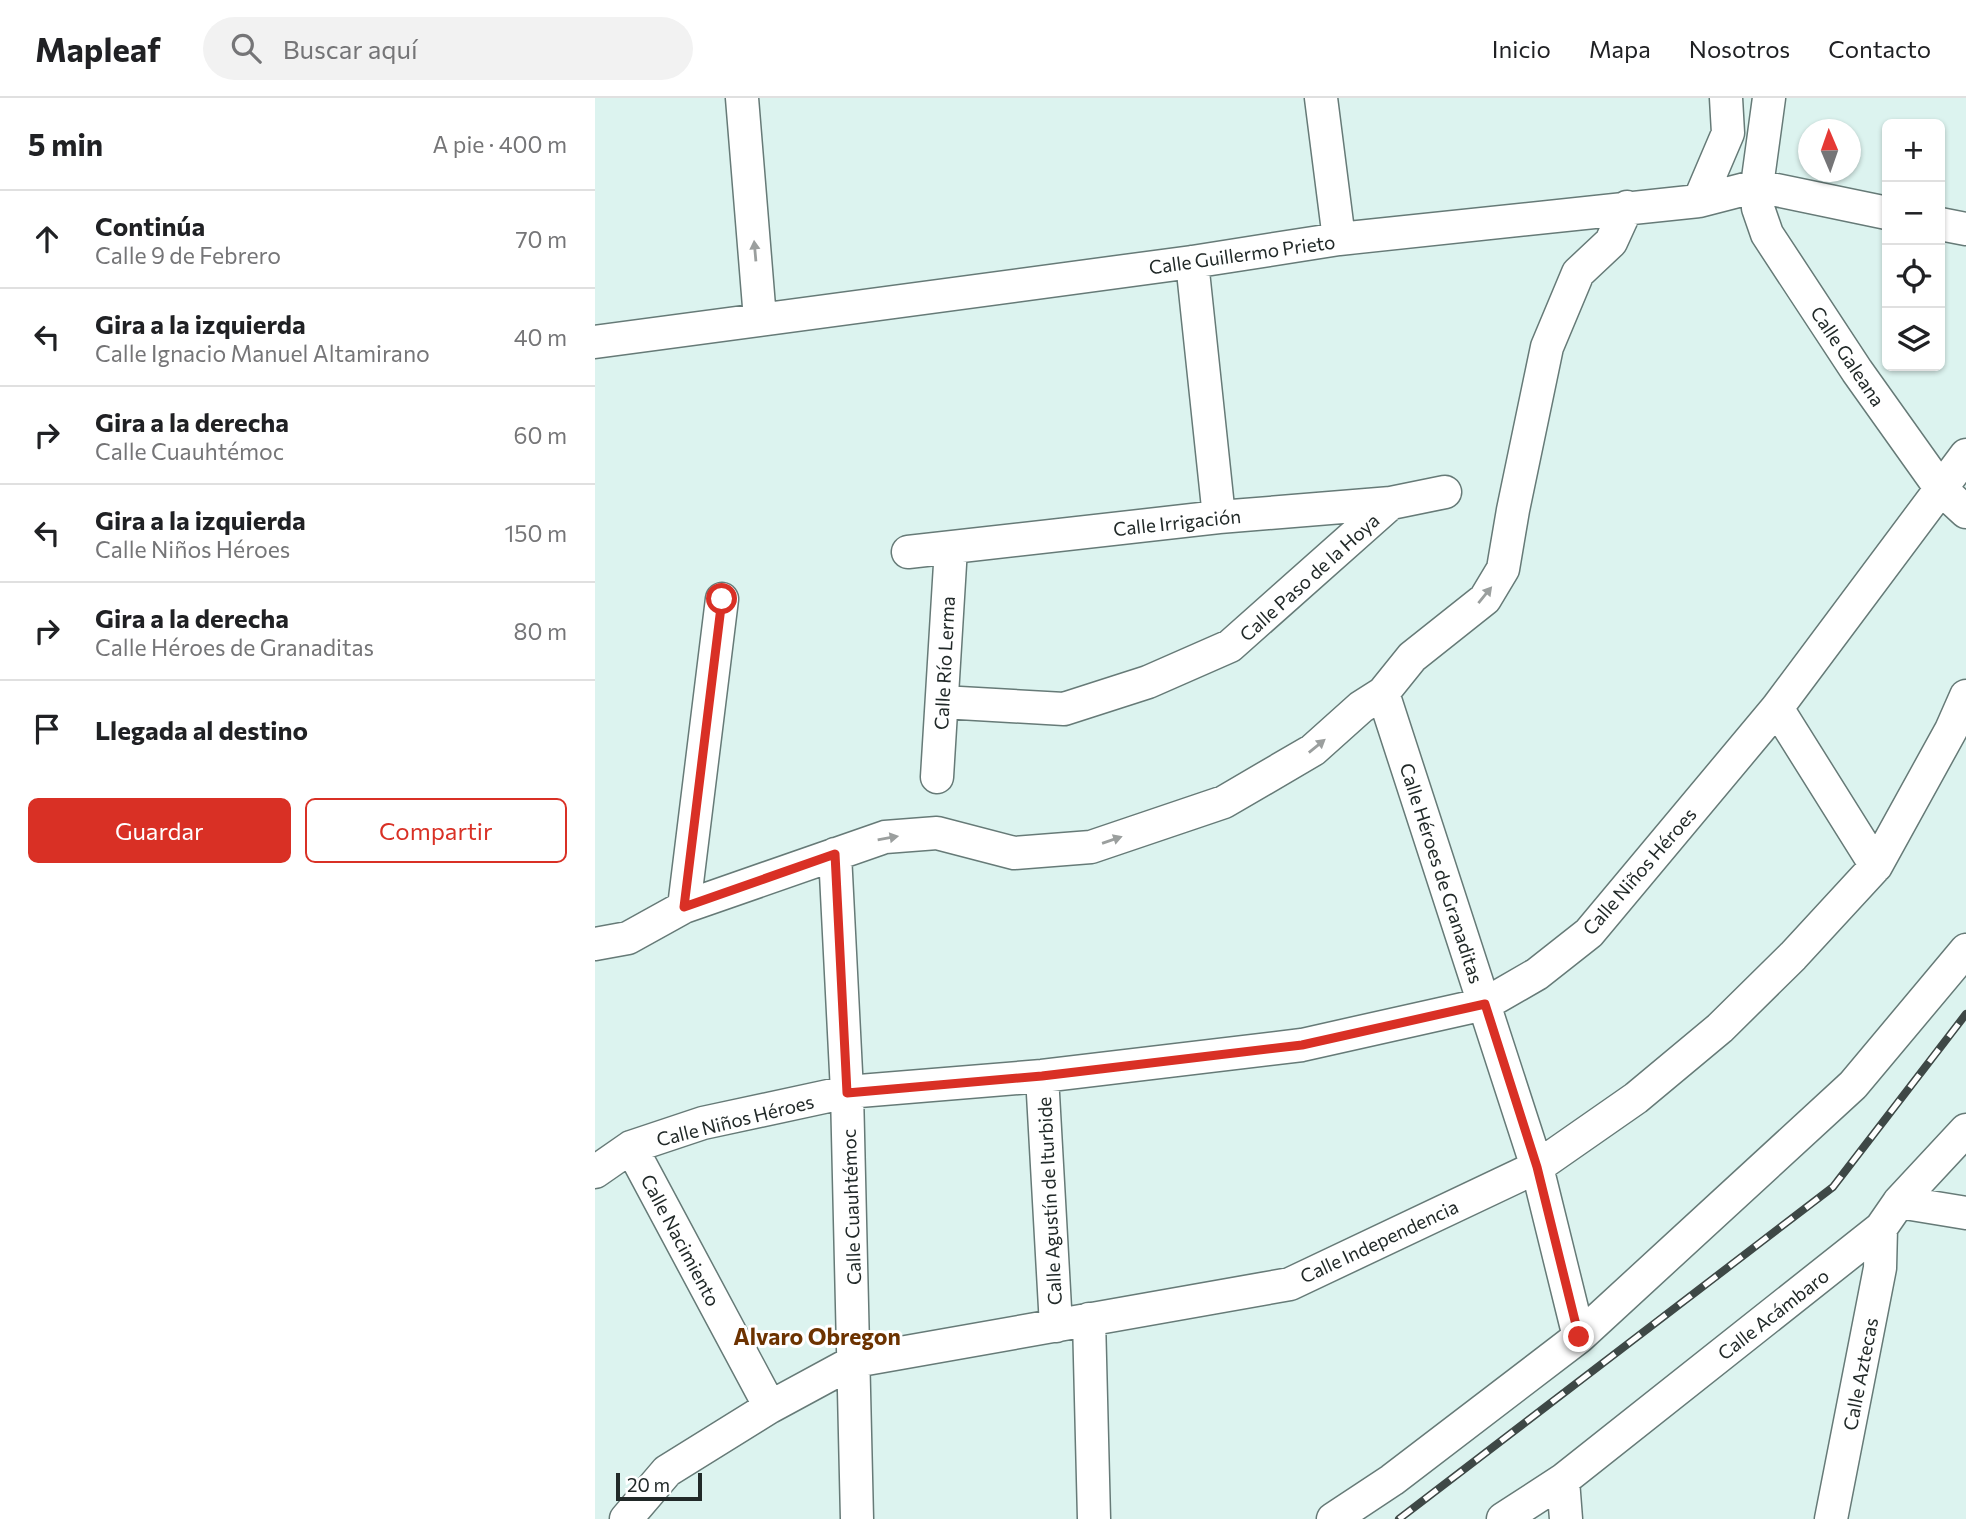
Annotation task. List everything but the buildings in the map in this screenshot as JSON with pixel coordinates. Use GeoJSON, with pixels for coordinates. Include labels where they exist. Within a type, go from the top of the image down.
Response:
{"type":"FeatureCollection","features":[{"type":"Feature","properties":{"kind":"street"},"geometry":{"type":"LineString","coordinates":[[742,98],[760,319]]}},
{"type":"Feature","properties":{"kind":"street"},"geometry":{"type":"LineString","coordinates":[[1321,98],[1339,239]]}},
{"type":"Feature","properties":{"kind":"street"},"geometry":{"type":"LineString","coordinates":[[1699,201],[1728,133],[1726,98]]}},
{"type":"Feature","properties":{"kind":"street","name":"Calle Galeana"},"geometry":{"type":"LineString","coordinates":[[1769,98],[1757,186],[1758,208],[1767,234],[1857,371],[1941,489],[1966,512]]}},
{"type":"Feature","properties":{"kind":"street","name":"Calle Guillermo Prieto"},"geometry":{"type":"LineString","coordinates":[[595,342],[1192,262],[1339,239],[1699,201],[1757,186],[1882,212]]}},
{"type":"Feature","properties":{"kind":"street"},"geometry":{"type":"LineString","coordinates":[[595,944],[628,938],[684,907],[885,837],[937,833],[1014,853],[1091,847],[1224,802],[1313,750],[1361,706],[1383,693],[1412,657],[1485,599],[1503,569],[1547,347],[1578,273],[1611,242],[1627,208]]}},
{"type":"Feature","properties":{"kind":"street"},"geometry":{"type":"LineString","coordinates":[[1945,225],[1966,229]]}},
{"type":"Feature","properties":{"kind":"street"},"geometry":{"type":"LineString","coordinates":[[1192,262],[1219,517]]}},
{"type":"Feature","properties":{"kind":"street","name":"Calle Niños Héroes"},"geometry":{"type":"LineString","coordinates":[[595,1171],[631,1147],[703,1124],[847,1093],[1042,1076],[1302,1045],[1485,1004],[1537,975],[1589,933],[1777,709],[1966,455]]}},
{"type":"Feature","properties":{"kind":"street","name":"Calle Irrigación"},"geometry":{"type":"LineString","coordinates":[[908,552],[1219,517],[1391,503],[1445,492]]}},
{"type":"Feature","properties":{"kind":"street","name":"Calle Paso de la Hoya"},"geometry":{"type":"LineString","coordinates":[[942,702],[1064,709],[1148,682],[1230,646],[1391,503]]}},
{"type":"Feature","properties":{"kind":"street","name":"Calle Río Lerma"},"geometry":{"type":"LineString","coordinates":[[937,778],[951,548]]}},
{"type":"Feature","properties":{"kind":"street"},"geometry":{"type":"LineString","coordinates":[[684,907],[722,599]]}},
{"type":"Feature","properties":{"kind":"street","name":"Calle Héroes de Granaditas"},"geometry":{"type":"LineString","coordinates":[[1383,693],[1537,1167],[1579,1337]]}},
{"type":"Feature","properties":{"kind":"street","name":"Calle Independencia"},"geometry":{"type":"LineString","coordinates":[[626,1519],[667,1471],[770,1406],[855,1361],[1290,1284],[1537,1167],[1636,1098],[1720,1028],[1793,956],[1876,866],[1951,730],[1966,696]]}},
{"type":"Feature","properties":{"kind":"street"},"geometry":{"type":"LineString","coordinates":[[1777,709],[1876,866]]}},
{"type":"Feature","properties":{"kind":"street","name":"Calle Cuauhtémoc"},"geometry":{"type":"LineString","coordinates":[[835,854],[847,1093],[857,1519]]}},
{"type":"Feature","properties":{"kind":"street"},"geometry":{"type":"LineString","coordinates":[[1333,1519],[1392,1480],[1579,1337],[1853,1085],[1966,950]]}},
{"type":"Feature","properties":{"kind":"street","name":"Calle Agustín de Iturbide"},"geometry":{"type":"LineString","coordinates":[[1042,1076],[1056,1326]]}},
{"type":"Feature","properties":{"kind":"street","name":"Calle Acámbaro"},"geometry":{"type":"LineString","coordinates":[[1503,1519],[1563,1480],[1881,1228],[1899,1202],[1966,1130]]}},
{"type":"Feature","properties":{"kind":"street","name":"Calle Nacimiento"},"geometry":{"type":"LineString","coordinates":[[631,1147],[770,1406]]}},
{"type":"Feature","properties":{"kind":"street"},"geometry":{"type":"LineString","coordinates":[[1899,1202],[1966,1213]]}},
{"type":"Feature","properties":{"kind":"street","name":"Calle Aztecas"},"geometry":{"type":"LineString","coordinates":[[1831,1519],[1880,1268],[1881,1228]]}},
{"type":"Feature","properties":{"kind":"street","name":"Calle Agustín de Iturbide"},"geometry":{"type":"LineString","coordinates":[[1089,1320],[1094,1519]]}},
{"type":"Feature","properties":{"kind":"street"},"geometry":{"type":"LineString","coordinates":[[1563,1480],[1566,1519]]}},
{"type":"Feature","properties":{"kind":"railway"},"geometry":{"type":"LineString","coordinates":[[1399,1519],[1833,1187],[1966,1014]]}},
{"type":"Feature","properties":{"kind":"district","name":"Alvaro Obregon"},"geometry":{"type":"Point","coordinates":[817,1336]}},
{"type":"Feature","properties":{"kind":"route"},"geometry":{"type":"LineString","coordinates":[[722,599],[684,907],[835,854],[847,1093],[1042,1076],[1302,1045],[1485,1004],[1537,1167],[1579,1337]]}}]}
